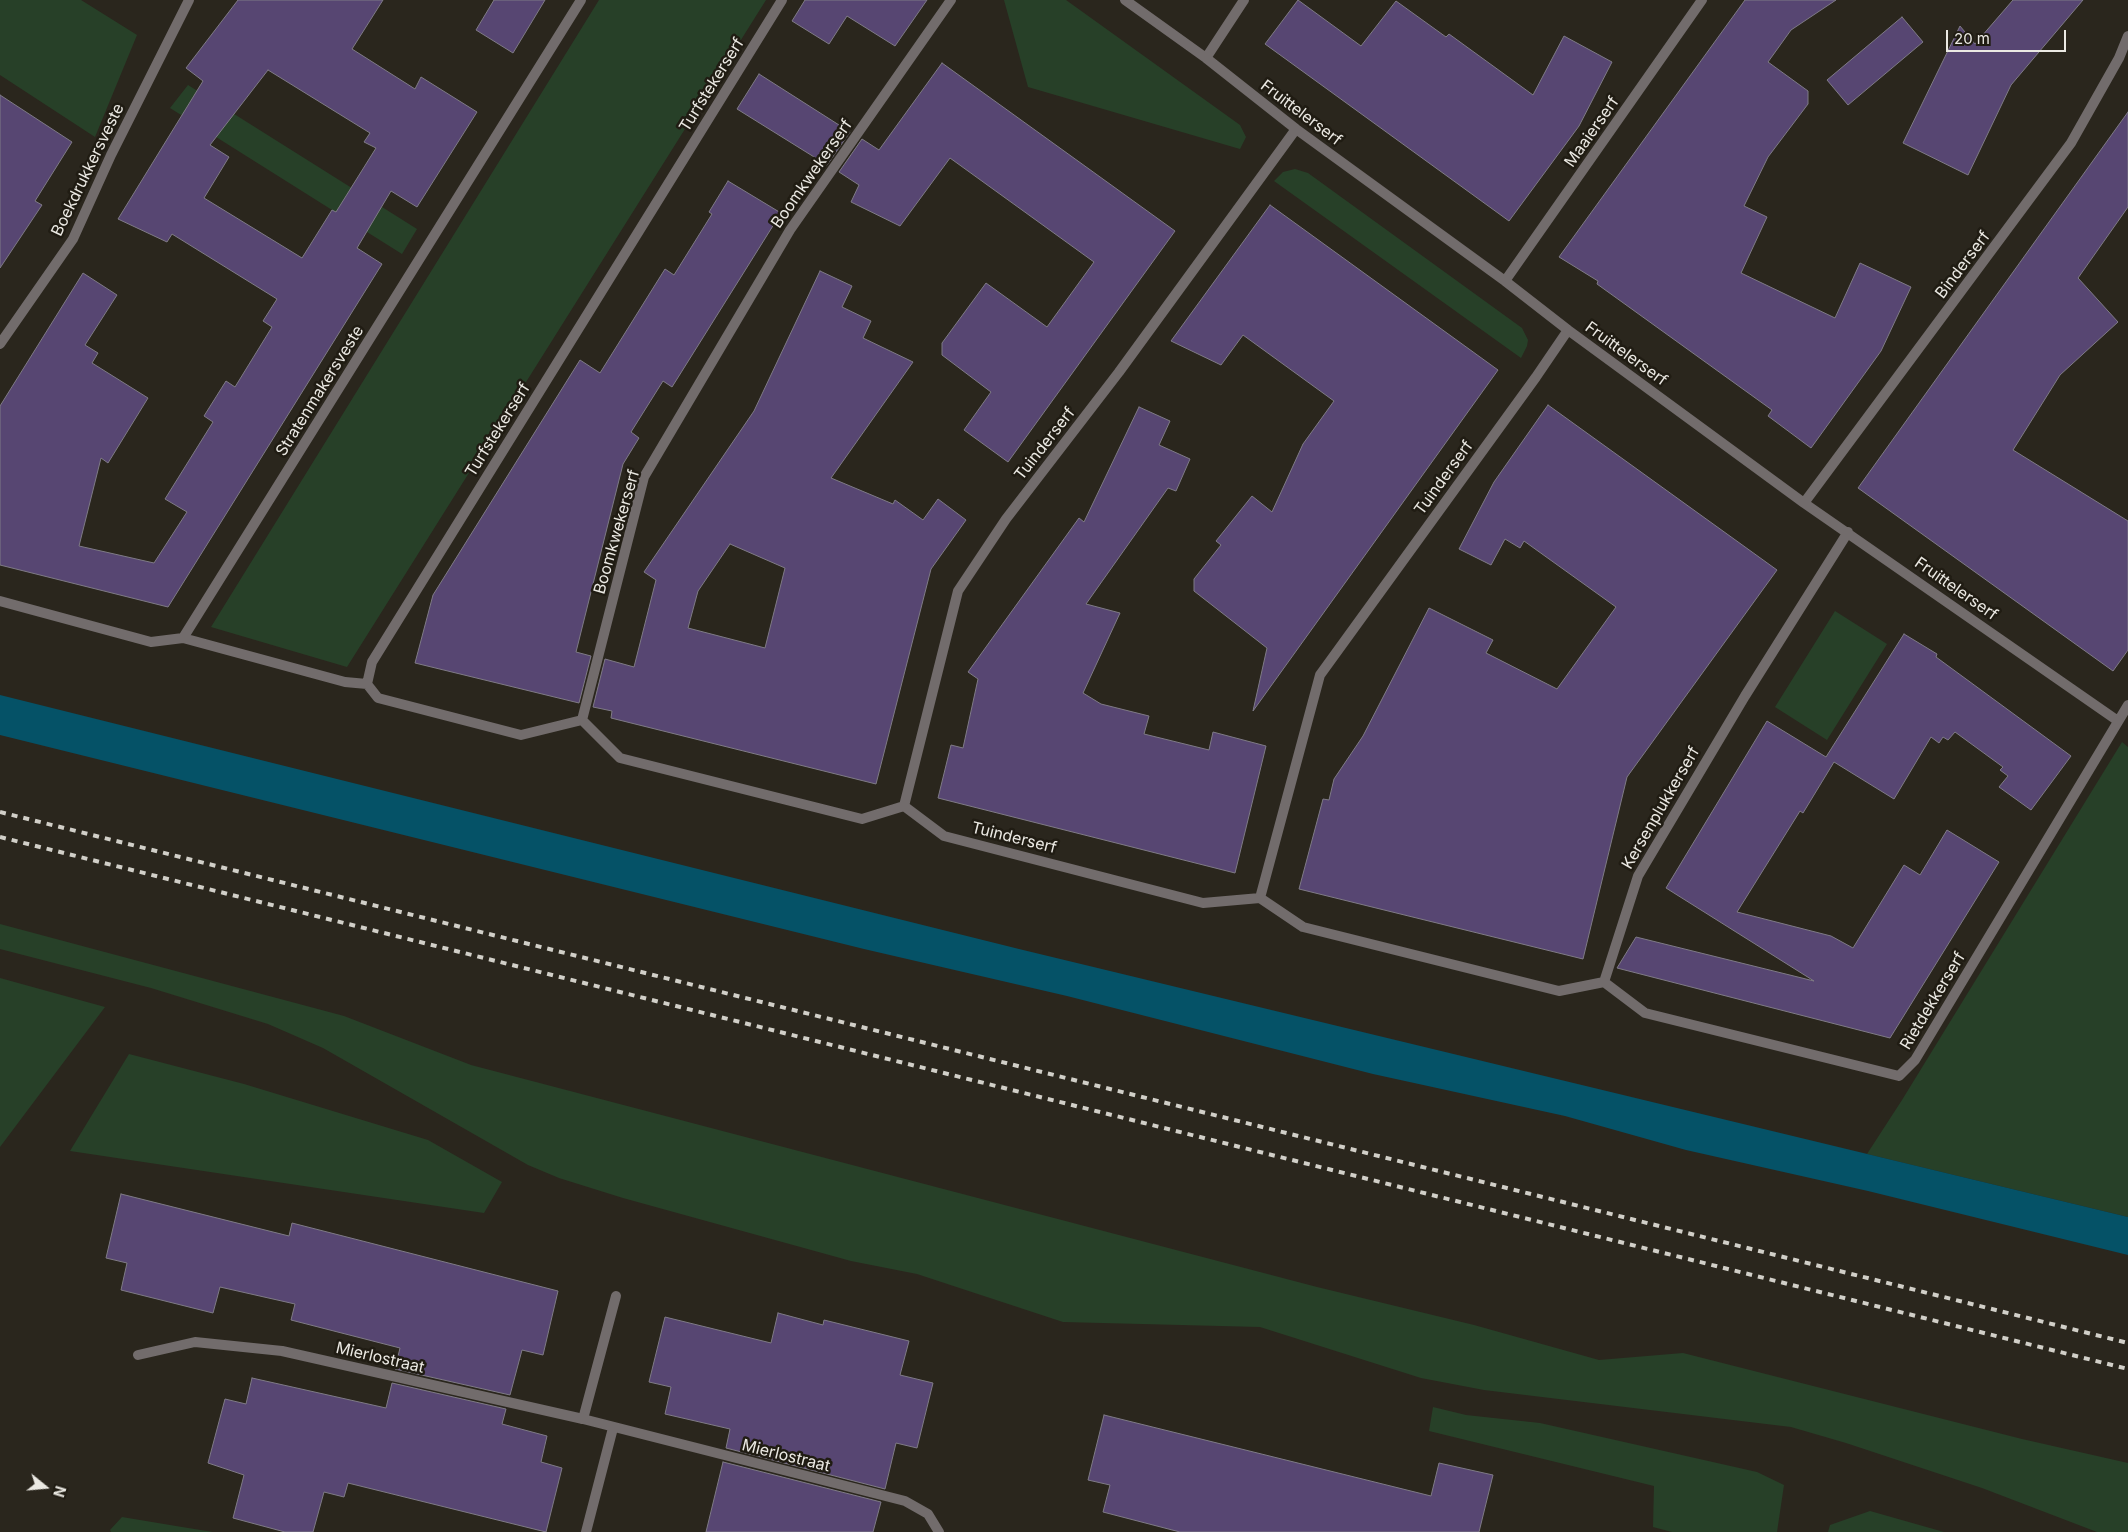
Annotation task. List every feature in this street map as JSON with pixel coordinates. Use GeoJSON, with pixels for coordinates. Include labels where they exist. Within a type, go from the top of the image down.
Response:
{"type":"FeatureCollection","features":[{"type":"Feature","properties":{"kind":"street","name":"Boekdrukkersveste"},"geometry":{"type":"LineString","coordinates":[[0,344],[73,239],[111,155],[189,0]]}},
{"type":"Feature","properties":{"kind":"street","name":"Stratenmakersveste"},"geometry":{"type":"LineString","coordinates":[[183,638],[581,0]]}},
{"type":"Feature","properties":{"kind":"street","name":"Turfstekerserf"},"geometry":{"type":"LineString","coordinates":[[367,684],[372,662],[782,0]]}},
{"type":"Feature","properties":{"kind":"street","name":"Boomkwekerserf"},"geometry":{"type":"LineString","coordinates":[[582,720],[644,477],[790,230],[951,0]]}},
{"type":"Feature","properties":{"kind":"street","name":"Fruittelerserf"},"geometry":{"type":"LineString","coordinates":[[1125,0],[1206,58],[1296,128],[1804,503],[2118,721]]}},
{"type":"Feature","properties":{"kind":"street"},"geometry":{"type":"LineString","coordinates":[[1206,58],[1244,0]]}},
{"type":"Feature","properties":{"kind":"street","name":"Maaierserf"},"geometry":{"type":"LineString","coordinates":[[1505,281],[1702,0]]}},
{"type":"Feature","properties":{"kind":"street","name":"Binderserf"},"geometry":{"type":"LineString","coordinates":[[1804,503],[2071,143],[2119,58],[2128,36]]}},
{"type":"Feature","properties":{"kind":"street","name":"Tuinderserf"},"geometry":{"type":"LineString","coordinates":[[1296,128],[1119,372],[1006,519],[958,591],[904,806],[944,836],[1203,903],[1260,898],[1320,675],[1568,330]]}},
{"type":"Feature","properties":{"kind":"street","name":"Kersenplukkerserf"},"geometry":{"type":"LineString","coordinates":[[1604,982],[1638,876],[1745,696],[1848,532]]}},
{"type":"Feature","properties":{"kind":"street"},"geometry":{"type":"LineString","coordinates":[[0,601],[151,642],[183,638],[345,682],[367,684],[378,698],[521,735],[582,720],[620,758],[862,819],[904,806]]}},
{"type":"Feature","properties":{"kind":"street"},"geometry":{"type":"LineString","coordinates":[[2118,721],[2128,705]]}},
{"type":"Feature","properties":{"kind":"street","name":"Rietdekkerserf"},"geometry":{"type":"LineString","coordinates":[[1604,982],[1645,1013],[1898,1076],[1915,1060],[2118,721]]}},
{"type":"Feature","properties":{"kind":"street"},"geometry":{"type":"LineString","coordinates":[[1260,898],[1303,927],[1559,991],[1604,982]]}},
{"type":"Feature","properties":{"kind":"street"},"geometry":{"type":"LineString","coordinates":[[583,1419],[616,1296]]}},
{"type":"Feature","properties":{"kind":"street","name":"Mierlostraat"},"geometry":{"type":"LineString","coordinates":[[138,1355],[195,1342],[282,1351],[583,1419],[905,1501],[928,1514],[939,1532]]}},
{"type":"Feature","properties":{"kind":"street"},"geometry":{"type":"LineString","coordinates":[[586,1532],[613,1428]]}},
{"type":"Feature","properties":{"kind":"green space"},"geometry":{"type":"Polygon","coordinates":[[[0,0],[81,0],[137,35],[95,137],[0,75],[0,0]]]}},
{"type":"Feature","properties":{"kind":"green space"},"geometry":{"type":"Polygon","coordinates":[[[599,0],[766,0],[347,667],[211,627],[599,0]]]}},
{"type":"Feature","properties":{"kind":"green space"},"geometry":{"type":"Polygon","coordinates":[[[1004,0],[1066,0],[1240,125],[1246,137],[1240,149],[1028,87],[1004,0]]]}},
{"type":"Feature","properties":{"kind":"green space"},"geometry":{"type":"Polygon","coordinates":[[[188,85],[417,229],[402,254],[170,108],[188,85]]]}},
{"type":"Feature","properties":{"kind":"green space"},"geometry":{"type":"Polygon","coordinates":[[[1295,169],[1308,173],[1522,328],[1528,340],[1521,358],[1274,181],[1283,172],[1295,169]]]}},
{"type":"Feature","properties":{"kind":"green space"},"geometry":{"type":"Polygon","coordinates":[[[1835,611],[1887,644],[1827,740],[1775,707],[1835,611]]]}},
{"type":"Feature","properties":{"kind":"green space"},"geometry":{"type":"Polygon","coordinates":[[[2122,742],[2128,747],[2128,1217],[1867,1154],[1902,1100],[2122,742]]]}},
{"type":"Feature","properties":{"kind":"green space"},"geometry":{"type":"Polygon","coordinates":[[[0,924],[344,1016],[471,1065],[1317,1287],[1474,1325],[1599,1360],[1683,1353],[2022,1439],[2128,1463],[2128,1532],[2097,1532],[1982,1488],[1791,1427],[1484,1390],[1421,1378],[1260,1327],[1063,1322],[917,1274],[851,1261],[623,1198],[559,1178],[528,1165],[323,1048],[268,1024],[151,988],[0,949],[0,924]]]}},
{"type":"Feature","properties":{"kind":"green space"},"geometry":{"type":"Polygon","coordinates":[[[0,978],[105,1007],[0,1147],[0,978]]]}},
{"type":"Feature","properties":{"kind":"green space"},"geometry":{"type":"Polygon","coordinates":[[[129,1054],[244,1084],[428,1140],[502,1182],[484,1213],[70,1151],[129,1054]]]}},
{"type":"Feature","properties":{"kind":"green space"},"geometry":{"type":"Polygon","coordinates":[[[1433,1407],[1466,1415],[1540,1423],[1757,1472],[1784,1485],[1777,1532],[1672,1532],[1653,1527],[1654,1486],[1429,1431],[1433,1407]]]}},
{"type":"Feature","properties":{"kind":"green space"},"geometry":{"type":"Polygon","coordinates":[[[1870,1511],[1944,1532],[1828,1532],[1830,1525],[1870,1511]]]}},
{"type":"Feature","properties":{"kind":"green space"},"geometry":{"type":"Polygon","coordinates":[[[122,1517],[213,1532],[111,1532],[110,1530],[122,1517]]]}},
{"type":"Feature","properties":{"kind":"water"},"geometry":{"type":"Polygon","coordinates":[[[0,695],[1019,949],[2128,1217],[2128,1255],[1868,1191],[1686,1150],[1565,1116],[1373,1074],[1067,996],[864,949],[0,735],[0,695]]]}},
{"type":"Feature","properties":{"kind":"building"},"geometry":{"type":"Polygon","coordinates":[[[238,0],[383,0],[352,49],[415,89],[421,77],[477,112],[417,207],[391,191],[357,248],[382,264],[168,607],[0,565],[0,406],[83,273],[117,295],[85,345],[98,353],[92,363],[148,398],[108,463],[101,458],[79,546],[154,563],[187,512],[165,499],[213,422],[204,416],[226,381],[235,387],[272,327],[263,321],[277,299],[172,234],[167,242],[118,219],[203,81],[186,68],[238,0]],[[268,70],[210,145],[229,157],[204,198],[302,258],[332,210],[336,212],[376,148],[364,142],[370,133],[268,70]]]}},
{"type":"Feature","properties":{"kind":"building"},"geometry":{"type":"Polygon","coordinates":[[[494,0],[545,0],[513,53],[476,30],[494,0]]]}},
{"type":"Feature","properties":{"kind":"building"},"geometry":{"type":"Polygon","coordinates":[[[805,0],[927,0],[895,46],[847,16],[829,44],[792,21],[805,0]]]}},
{"type":"Feature","properties":{"kind":"building"},"geometry":{"type":"Polygon","coordinates":[[[1298,0],[1361,46],[1396,1],[1446,37],[1449,34],[1533,95],[1564,36],[1612,62],[1579,126],[1509,221],[1265,44],[1298,0]]]}},
{"type":"Feature","properties":{"kind":"building"},"geometry":{"type":"Polygon","coordinates":[[[1745,0],[1836,0],[1791,30],[1768,62],[1808,91],[1808,104],[1768,157],[1744,206],[1767,217],[1741,273],[1835,318],[1860,263],[1911,287],[1881,351],[1811,448],[1768,416],[1772,410],[1597,284],[1598,281],[1559,257],[1745,0]]]}},
{"type":"Feature","properties":{"kind":"building"},"geometry":{"type":"Polygon","coordinates":[[[2013,0],[2083,0],[2011,85],[1968,175],[1903,143],[1960,26],[1975,44],[2013,0]]]}},
{"type":"Feature","properties":{"kind":"building"},"geometry":{"type":"Polygon","coordinates":[[[1902,17],[1923,42],[1848,105],[1827,80],[1902,17]]]}},
{"type":"Feature","properties":{"kind":"building"},"geometry":{"type":"Polygon","coordinates":[[[942,63],[1175,231],[1008,462],[964,430],[991,392],[942,355],[942,343],[986,283],[1047,327],[1094,262],[950,158],[900,226],[851,202],[859,185],[839,172],[862,139],[879,150],[942,63]]]}},
{"type":"Feature","properties":{"kind":"building"},"geometry":{"type":"Polygon","coordinates":[[[759,74],[850,132],[827,165],[737,109],[759,74]]]}},
{"type":"Feature","properties":{"kind":"building"},"geometry":{"type":"Polygon","coordinates":[[[0,95],[72,142],[35,201],[42,205],[0,268],[0,95]]]}},
{"type":"Feature","properties":{"kind":"building"},"geometry":{"type":"Polygon","coordinates":[[[2128,112],[2128,207],[2078,278],[2118,322],[2060,375],[2013,450],[2128,521],[2128,650],[2113,671],[1858,488],[2128,112]]]}},
{"type":"Feature","properties":{"kind":"building"},"geometry":{"type":"Polygon","coordinates":[[[728,181],[781,213],[672,387],[663,381],[631,432],[639,438],[623,464],[576,652],[591,656],[579,703],[415,663],[433,595],[580,360],[600,373],[665,269],[674,275],[712,214],[709,212],[728,181]]]}},
{"type":"Feature","properties":{"kind":"building"},"geometry":{"type":"Polygon","coordinates":[[[1270,205],[1498,370],[1253,711],[1267,648],[1194,591],[1194,579],[1221,545],[1216,541],[1252,496],[1272,512],[1303,444],[1334,401],[1243,335],[1221,365],[1171,341],[1270,205]]]}},
{"type":"Feature","properties":{"kind":"building"},"geometry":{"type":"Polygon","coordinates":[[[820,271],[852,286],[842,307],[871,321],[863,338],[913,362],[831,478],[893,504],[895,500],[923,520],[938,499],[966,520],[931,569],[876,784],[611,718],[612,711],[593,707],[605,659],[634,667],[656,580],[644,572],[754,411],[820,271]],[[730,544],[698,591],[688,628],[765,648],[785,568],[730,544]]]}},
{"type":"Feature","properties":{"kind":"building"},"geometry":{"type":"Polygon","coordinates":[[[1548,405],[1777,570],[1627,777],[1583,959],[1299,889],[1323,799],[1329,800],[1334,779],[1363,736],[1429,608],[1493,640],[1486,653],[1557,689],[1616,607],[1524,541],[1520,548],[1505,539],[1491,565],[1459,549],[1494,482],[1548,405]]]}},
{"type":"Feature","properties":{"kind":"building"},"geometry":{"type":"Polygon","coordinates":[[[1139,407],[1170,421],[1159,445],[1190,459],[1176,491],[1168,488],[1086,604],[1120,613],[1083,693],[1101,704],[1149,716],[1144,734],[1209,750],[1213,732],[1266,746],[1235,873],[938,798],[951,745],[963,748],[978,679],[968,672],[1079,518],[1084,522],[1139,407]]]}},
{"type":"Feature","properties":{"kind":"building"},"geometry":{"type":"Polygon","coordinates":[[[1904,634],[1937,654],[1936,657],[2071,756],[2031,810],[1999,787],[2008,776],[2000,770],[2003,767],[1955,732],[1948,740],[1943,737],[1939,743],[1931,737],[1894,799],[1834,762],[1803,813],[1800,811],[1737,912],[1831,936],[1853,948],[1904,865],[1920,875],[1947,830],[1999,862],[1890,1038],[1617,968],[1636,937],[1814,981],[1666,888],[1767,721],[1826,757],[1904,634]]]}},
{"type":"Feature","properties":{"kind":"building"},"geometry":{"type":"Polygon","coordinates":[[[121,1194],[289,1236],[292,1223],[558,1291],[543,1355],[522,1350],[510,1395],[395,1369],[400,1348],[291,1320],[295,1304],[220,1287],[213,1313],[121,1290],[127,1263],[106,1258],[121,1194]]]}},
{"type":"Feature","properties":{"kind":"building"},"geometry":{"type":"Polygon","coordinates":[[[778,1313],[823,1325],[824,1320],[909,1341],[900,1375],[933,1383],[917,1448],[896,1443],[885,1489],[726,1448],[730,1429],[665,1414],[671,1387],[649,1382],[665,1317],[771,1343],[778,1313]]]}},
{"type":"Feature","properties":{"kind":"building"},"geometry":{"type":"Polygon","coordinates":[[[252,1378],[386,1408],[392,1383],[506,1409],[502,1424],[547,1436],[541,1462],[562,1468],[546,1532],[348,1483],[344,1497],[324,1492],[313,1532],[285,1532],[233,1518],[244,1475],[208,1463],[225,1399],[246,1404],[252,1378]]]}},
{"type":"Feature","properties":{"kind":"building"},"geometry":{"type":"Polygon","coordinates":[[[1104,1415],[1431,1496],[1439,1463],[1493,1475],[1479,1532],[1180,1532],[1103,1512],[1110,1485],[1088,1480],[1104,1415]]]}},
{"type":"Feature","properties":{"kind":"building"},"geometry":{"type":"Polygon","coordinates":[[[723,1462],[881,1502],[873,1532],[706,1532],[723,1462]]]}},
{"type":"Feature","properties":{"kind":"railway"},"geometry":{"type":"LineString","coordinates":[[0,812],[2128,1343]]}},
{"type":"Feature","properties":{"kind":"railway"},"geometry":{"type":"LineString","coordinates":[[0,837],[2128,1369]]}}]}
